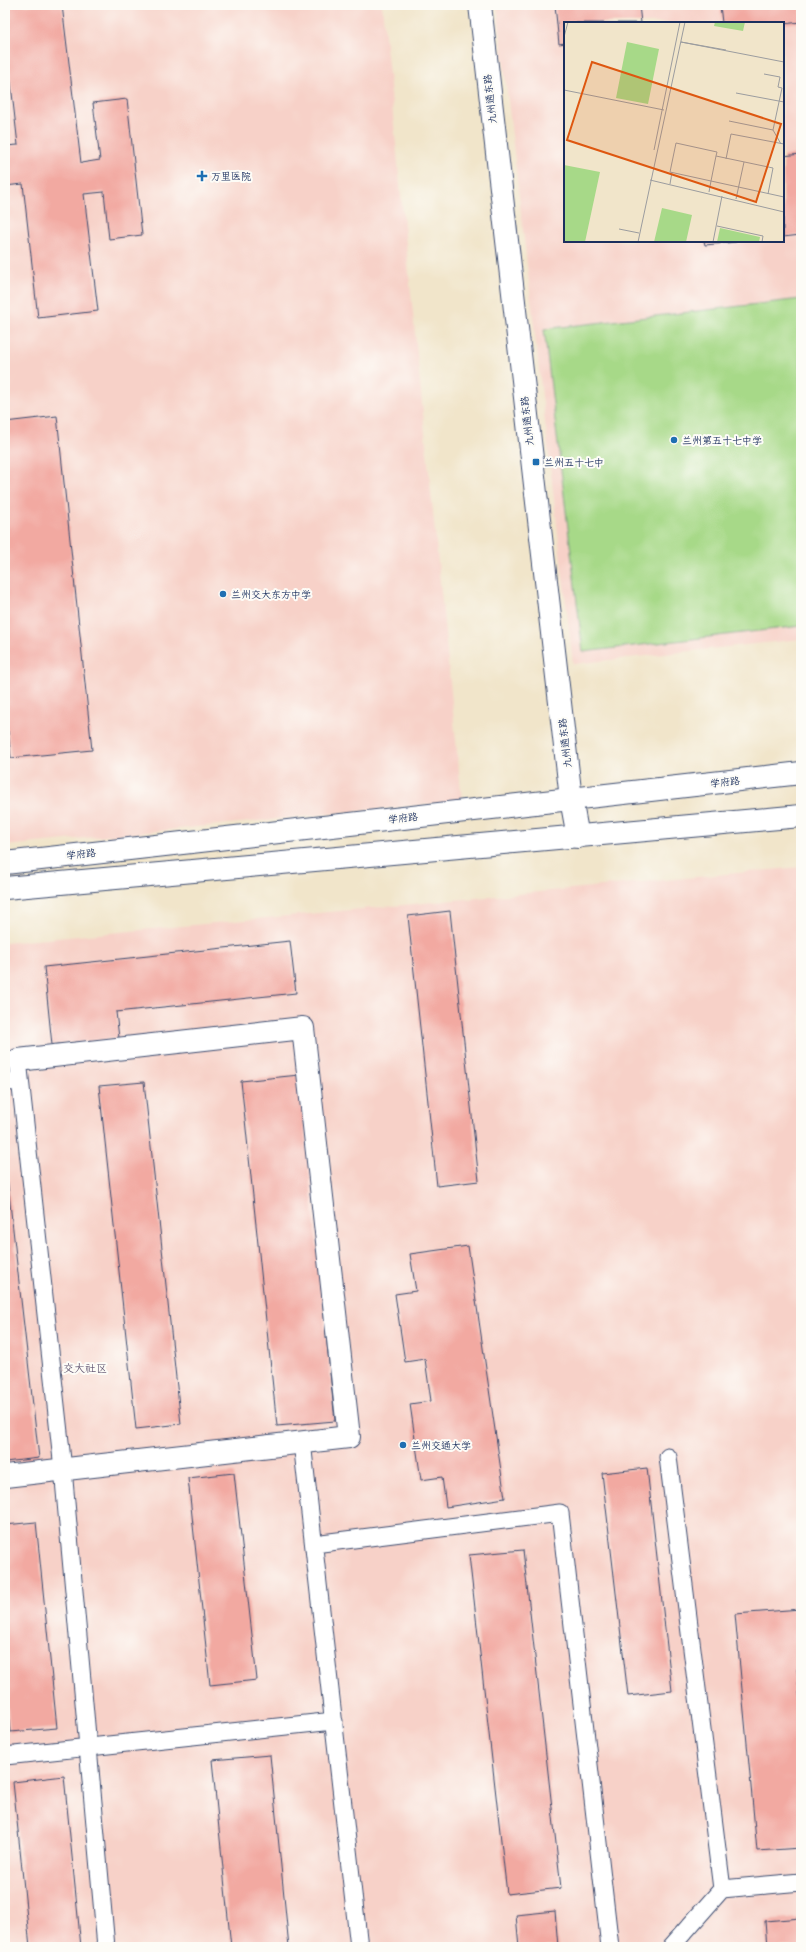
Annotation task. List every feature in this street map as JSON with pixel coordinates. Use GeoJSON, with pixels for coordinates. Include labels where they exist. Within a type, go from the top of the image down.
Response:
{"type":"FeatureCollection","features":[{"type":"Feature","properties":{"kind":"street","name":"九州通东路"},"geometry":{"type":"LineString","coordinates":[[480,5],[571,799],[578,837]]}},
{"type":"Feature","properties":{"kind":"street","name":"学府路"},"geometry":{"type":"LineString","coordinates":[[5,863],[801,773]]}},
{"type":"Feature","properties":{"kind":"street"},"geometry":{"type":"LineString","coordinates":[[5,888],[801,816]]}},
{"type":"Feature","properties":{"kind":"street"},"geometry":{"type":"LineString","coordinates":[[5,1476],[349,1437],[303,1028],[15,1074]]}},
{"type":"Feature","properties":{"kind":"lane"},"geometry":{"type":"LineString","coordinates":[[15,1074],[63,1469],[106,1947]]}},
{"type":"Feature","properties":{"kind":"lane"},"geometry":{"type":"LineString","coordinates":[[302,1442],[359,1947]]}},
{"type":"Feature","properties":{"kind":"lane"},"geometry":{"type":"LineString","coordinates":[[668,1457],[722,1890]]}},
{"type":"Feature","properties":{"kind":"lane"},"geometry":{"type":"LineString","coordinates":[[314,1544],[560,1513],[610,1947]]}},
{"type":"Feature","properties":{"kind":"lane"},"geometry":{"type":"LineString","coordinates":[[5,1756],[334,1721]]}},
{"type":"Feature","properties":{"kind":"lane"},"geometry":{"type":"LineString","coordinates":[[671,1947],[722,1890],[801,1882]]}},
{"type":"Feature","properties":{"kind":"shaded area"},"geometry":{"type":"Polygon","coordinates":[[[5,5],[382,5],[462,801],[5,846],[5,5]]]}},
{"type":"Feature","properties":{"kind":"shaded area","name":"兰州第五十七中学"},"geometry":{"type":"Polygon","coordinates":[[[497,5],[801,5],[801,639],[573,664],[497,5]]]}},
{"type":"Feature","properties":{"kind":"shaded area","name":"兰州交通大学"},"geometry":{"type":"Polygon","coordinates":[[[801,867],[801,1947],[5,1947],[5,943],[801,867]]]}},
{"type":"Feature","properties":{"kind":"green space","name":"兰州第五十七中学"},"geometry":{"type":"Polygon","coordinates":[[[801,299],[801,626],[583,652],[544,329],[801,299]]]}},
{"type":"Feature","properties":{"kind":"building"},"geometry":{"type":"Polygon","coordinates":[[[5,5],[62,5],[81,163],[100,160],[93,103],[127,99],[142,235],[109,239],[104,192],[84,194],[98,311],[38,318],[23,184],[5,186],[5,146],[18,145],[5,32],[5,5]]]}},
{"type":"Feature","properties":{"kind":"building"},"geometry":{"type":"Polygon","coordinates":[[[555,5],[639,5],[641,22],[564,22],[564,43],[559,44],[555,5]]]}},
{"type":"Feature","properties":{"kind":"building"},"geometry":{"type":"Polygon","coordinates":[[[720,5],[801,5],[801,22],[784,24],[784,22],[722,22],[720,5]]]}},
{"type":"Feature","properties":{"kind":"building"},"geometry":{"type":"Polygon","coordinates":[[[801,154],[801,235],[784,237],[784,156],[801,154]]]}},
{"type":"Feature","properties":{"kind":"building"},"geometry":{"type":"Polygon","coordinates":[[[704,242],[736,242],[705,245],[704,242]]]}},
{"type":"Feature","properties":{"kind":"building"},"geometry":{"type":"Polygon","coordinates":[[[57,416],[92,750],[11,758],[8,731],[5,731],[5,422],[57,416]]]}},
{"type":"Feature","properties":{"kind":"building"},"geometry":{"type":"Polygon","coordinates":[[[450,911],[479,1181],[437,1186],[408,916],[450,911]]]}},
{"type":"Feature","properties":{"kind":"building"},"geometry":{"type":"Polygon","coordinates":[[[290,941],[296,993],[116,1012],[119,1038],[52,1045],[44,967],[290,941]]]}},
{"type":"Feature","properties":{"kind":"building"},"geometry":{"type":"Polygon","coordinates":[[[299,1075],[335,1421],[277,1426],[241,1081],[299,1075]]]}},
{"type":"Feature","properties":{"kind":"building"},"geometry":{"type":"Polygon","coordinates":[[[144,1082],[181,1424],[136,1429],[99,1086],[144,1082]]]}},
{"type":"Feature","properties":{"kind":"building"},"geometry":{"type":"Polygon","coordinates":[[[6,1168],[39,1458],[5,1462],[5,1169],[6,1168]]]}},
{"type":"Feature","properties":{"kind":"building"},"geometry":{"type":"Polygon","coordinates":[[[468,1246],[505,1498],[446,1507],[442,1477],[421,1480],[410,1404],[431,1401],[425,1359],[405,1362],[395,1294],[416,1291],[410,1254],[468,1246]]]}},
{"type":"Feature","properties":{"kind":"building"},"geometry":{"type":"Polygon","coordinates":[[[647,1468],[672,1691],[628,1696],[602,1473],[647,1468]]]}},
{"type":"Feature","properties":{"kind":"building"},"geometry":{"type":"Polygon","coordinates":[[[234,1473],[257,1680],[210,1685],[188,1478],[234,1473]]]}},
{"type":"Feature","properties":{"kind":"building"},"geometry":{"type":"Polygon","coordinates":[[[36,1522],[57,1728],[10,1732],[5,1679],[5,1525],[36,1522]]]}},
{"type":"Feature","properties":{"kind":"building"},"geometry":{"type":"Polygon","coordinates":[[[523,1550],[561,1888],[507,1894],[469,1555],[523,1550]]]}},
{"type":"Feature","properties":{"kind":"building"},"geometry":{"type":"Polygon","coordinates":[[[801,1609],[801,1668],[797,1669],[801,1715],[801,1848],[757,1851],[735,1614],[801,1609]]]}},
{"type":"Feature","properties":{"kind":"building"},"geometry":{"type":"Polygon","coordinates":[[[270,1755],[289,1947],[231,1947],[212,1760],[270,1755]]]}},
{"type":"Feature","properties":{"kind":"building"},"geometry":{"type":"Polygon","coordinates":[[[64,1776],[81,1947],[30,1947],[13,1782],[64,1776]]]}},
{"type":"Feature","properties":{"kind":"building"},"geometry":{"type":"Polygon","coordinates":[[[555,1911],[558,1947],[519,1947],[516,1915],[555,1911]]]}},
{"type":"Feature","properties":{"kind":"building"},"geometry":{"type":"Polygon","coordinates":[[[801,1918],[801,1947],[767,1947],[765,1921],[801,1918]]]}},
{"type":"Feature","properties":{"kind":"place","name":"万里医院"},"geometry":{"type":"Point","coordinates":[202,176]}},
{"type":"Feature","properties":{"kind":"place","name":"兰州第五十七中学"},"geometry":{"type":"Point","coordinates":[674,440]}},
{"type":"Feature","properties":{"kind":"place","name":"兰州五十七中"},"geometry":{"type":"Point","coordinates":[536,462]}},
{"type":"Feature","properties":{"kind":"place","name":"兰州交大东方中学"},"geometry":{"type":"Point","coordinates":[223,594]}},
{"type":"Feature","properties":{"kind":"place","name":"兰州交通大学"},"geometry":{"type":"Point","coordinates":[403,1445]}},
{"type":"Feature","properties":{"kind":"district","name":"交大社区"},"geometry":{"type":"Point","coordinates":[85,1368]}}]}
